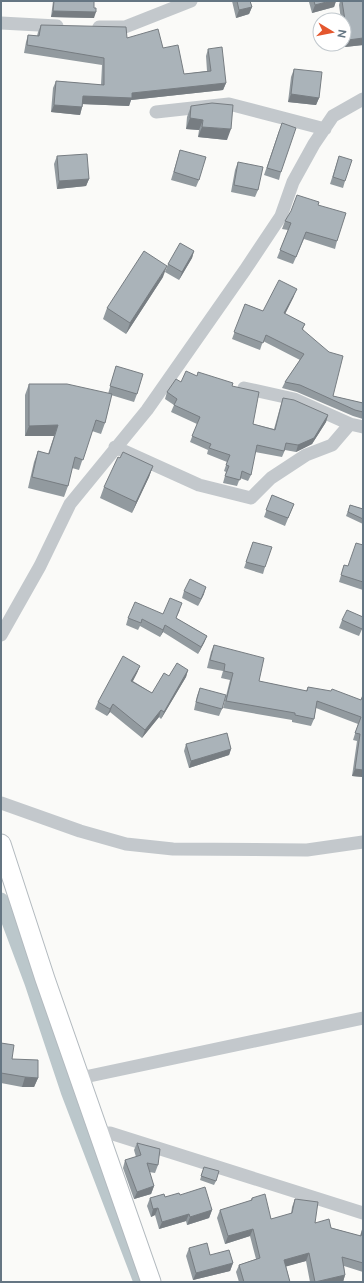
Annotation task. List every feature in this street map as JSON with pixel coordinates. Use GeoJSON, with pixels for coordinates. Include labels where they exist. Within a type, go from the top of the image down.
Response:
{"type":"FeatureCollection","features":[{"type":"Feature","properties":{"kind":"street"},"geometry":{"type":"LineString","coordinates":[[85,26],[125,27],[191,1]]}},
{"type":"Feature","properties":{"kind":"street"},"geometry":{"type":"LineString","coordinates":[[1,23],[69,26]]}},
{"type":"Feature","properties":{"kind":"street"},"geometry":{"type":"LineString","coordinates":[[1,635],[40,566],[70,504],[115,447],[147,410],[281,216],[293,182],[333,116],[363,99]]}},
{"type":"Feature","properties":{"kind":"street"},"geometry":{"type":"LineString","coordinates":[[156,112],[229,104],[325,129]]}},
{"type":"Feature","properties":{"kind":"street"},"geometry":{"type":"LineString","coordinates":[[244,388],[294,399],[350,424],[363,427]]}},
{"type":"Feature","properties":{"kind":"street"},"geometry":{"type":"LineString","coordinates":[[115,447],[199,485],[250,498],[271,478],[306,456],[332,445],[350,424]]}},
{"type":"Feature","properties":{"kind":"street"},"geometry":{"type":"LineString","coordinates":[[1,803],[80,831],[126,844],[173,849],[307,850],[363,842]]}},
{"type":"Feature","properties":{"kind":"street"},"geometry":{"type":"LineString","coordinates":[[1,844],[151,1282]]}},
{"type":"Feature","properties":{"kind":"street"},"geometry":{"type":"LineString","coordinates":[[80,1078],[363,1018]]}},
{"type":"Feature","properties":{"kind":"street"},"geometry":{"type":"LineString","coordinates":[[100,1134],[110,1133],[363,1213]]}},
{"type":"Feature","properties":{"kind":"building"},"geometry":{"type":"Polygon","coordinates":[[[54,1],[94,1],[94,8],[96,8],[96,12],[53,11],[54,1]]]}},
{"type":"Feature","properties":{"kind":"building"},"geometry":{"type":"Polygon","coordinates":[[[237,1],[250,1],[252,7],[239,10],[237,1]]]}},
{"type":"Feature","properties":{"kind":"building"},"geometry":{"type":"Polygon","coordinates":[[[314,1],[330,1],[315,5],[314,1]]]}},
{"type":"Feature","properties":{"kind":"building"},"geometry":{"type":"Polygon","coordinates":[[[342,1],[363,1],[363,38],[352,39],[352,12],[344,12],[342,1]]]}},
{"type":"Feature","properties":{"kind":"building"},"geometry":{"type":"Polygon","coordinates":[[[41,25],[126,27],[127,38],[158,29],[163,48],[178,45],[184,74],[211,71],[208,49],[222,47],[226,83],[132,93],[132,98],[83,96],[82,107],[54,105],[56,81],[104,85],[104,58],[27,45],[28,35],[39,36],[41,25]]]}},
{"type":"Feature","properties":{"kind":"building"},"geometry":{"type":"Polygon","coordinates":[[[294,69],[322,72],[319,98],[291,94],[294,69]]]}},
{"type":"Feature","properties":{"kind":"building"},"geometry":{"type":"Polygon","coordinates":[[[212,103],[233,105],[231,129],[202,127],[203,120],[190,118],[191,106],[212,103]]]}},
{"type":"Feature","properties":{"kind":"building"},"geometry":{"type":"Polygon","coordinates":[[[282,123],[296,128],[281,172],[267,168],[282,123]]]}},
{"type":"Feature","properties":{"kind":"building"},"geometry":{"type":"Polygon","coordinates":[[[180,150],[206,157],[199,180],[174,172],[180,150]]]}},
{"type":"Feature","properties":{"kind":"building"},"geometry":{"type":"Polygon","coordinates":[[[87,154],[89,179],[59,181],[57,156],[87,154]]]}},
{"type":"Feature","properties":{"kind":"building"},"geometry":{"type":"Polygon","coordinates":[[[339,156],[352,160],[345,181],[333,177],[339,156]]]}},
{"type":"Feature","properties":{"kind":"building"},"geometry":{"type":"Polygon","coordinates":[[[238,162],[263,167],[258,190],[234,185],[238,162]]]}},
{"type":"Feature","properties":{"kind":"building"},"geometry":{"type":"Polygon","coordinates":[[[297,195],[319,202],[318,205],[346,213],[337,241],[306,232],[296,257],[280,250],[291,223],[285,221],[291,211],[297,195]]]}},
{"type":"Feature","properties":{"kind":"building"},"geometry":{"type":"Polygon","coordinates":[[[180,243],[194,251],[182,272],[168,264],[180,243]]]}},
{"type":"Feature","properties":{"kind":"building"},"geometry":{"type":"Polygon","coordinates":[[[144,251],[167,266],[130,323],[107,308],[144,251]]]}},
{"type":"Feature","properties":{"kind":"building"},"geometry":{"type":"Polygon","coordinates":[[[279,280],[297,289],[284,313],[305,324],[302,329],[329,352],[343,356],[333,396],[363,403],[363,412],[355,410],[300,385],[285,382],[304,354],[266,335],[263,343],[234,332],[245,304],[263,311],[279,280]]]}},
{"type":"Feature","properties":{"kind":"building"},"geometry":{"type":"Polygon","coordinates":[[[116,366],[143,374],[137,394],[110,386],[116,366]]]}},
{"type":"Feature","properties":{"kind":"building"},"geometry":{"type":"Polygon","coordinates":[[[186,371],[197,376],[198,372],[233,383],[232,386],[259,392],[253,424],[275,430],[283,398],[294,400],[328,415],[314,438],[298,445],[286,443],[284,451],[257,445],[251,475],[242,471],[240,480],[225,476],[229,466],[226,465],[230,455],[209,448],[211,444],[192,436],[200,417],[174,405],[177,399],[167,392],[176,379],[181,382],[186,371]]]}},
{"type":"Feature","properties":{"kind":"building"},"geometry":{"type":"Polygon","coordinates":[[[29,384],[67,384],[112,394],[105,423],[96,420],[83,460],[75,457],[68,486],[32,477],[38,451],[49,454],[58,425],[29,426],[29,384]]]}},
{"type":"Feature","properties":{"kind":"building"},"geometry":{"type":"Polygon","coordinates":[[[123,452],[153,466],[136,502],[104,487],[118,457],[120,458],[123,452]]]}},
{"type":"Feature","properties":{"kind":"building"},"geometry":{"type":"Polygon","coordinates":[[[272,495],[294,504],[288,518],[266,510],[272,495]]]}},
{"type":"Feature","properties":{"kind":"building"},"geometry":{"type":"Polygon","coordinates":[[[350,505],[363,509],[363,519],[348,512],[350,505]]]}},
{"type":"Feature","properties":{"kind":"building"},"geometry":{"type":"Polygon","coordinates":[[[253,542],[272,547],[265,567],[246,562],[253,542]]]}},
{"type":"Feature","properties":{"kind":"building"},"geometry":{"type":"Polygon","coordinates":[[[356,543],[363,545],[363,582],[341,575],[344,565],[348,566],[356,543]]]}},
{"type":"Feature","properties":{"kind":"building"},"geometry":{"type":"Polygon","coordinates":[[[190,579],[206,587],[201,599],[184,591],[190,579]]]}},
{"type":"Feature","properties":{"kind":"building"},"geometry":{"type":"Polygon","coordinates":[[[170,598],[182,603],[176,618],[207,636],[201,647],[165,625],[163,630],[142,619],[141,623],[128,618],[135,602],[163,614],[170,598]]]}},
{"type":"Feature","properties":{"kind":"building"},"geometry":{"type":"Polygon","coordinates":[[[347,610],[363,617],[362,629],[342,620],[347,610]]]}},
{"type":"Feature","properties":{"kind":"building"},"geometry":{"type":"Polygon","coordinates":[[[214,645],[264,658],[259,681],[307,691],[308,687],[331,691],[332,689],[361,700],[363,695],[363,770],[355,769],[360,734],[355,733],[361,717],[317,701],[314,719],[295,715],[295,713],[226,701],[233,673],[224,671],[225,664],[210,660],[214,645]]]}},
{"type":"Feature","properties":{"kind":"building"},"geometry":{"type":"Polygon","coordinates":[[[123,656],[140,666],[131,681],[152,693],[164,673],[169,676],[177,663],[188,670],[164,712],[161,710],[145,730],[113,704],[110,709],[98,702],[123,656]]]}},
{"type":"Feature","properties":{"kind":"building"},"geometry":{"type":"Polygon","coordinates":[[[200,688],[226,695],[222,709],[196,702],[200,688]]]}},
{"type":"Feature","properties":{"kind":"building"},"geometry":{"type":"Polygon","coordinates":[[[227,733],[231,749],[191,761],[186,744],[227,733]]]}},
{"type":"Feature","properties":{"kind":"building"},"geometry":{"type":"Polygon","coordinates":[[[1,1043],[14,1045],[12,1059],[38,1060],[38,1078],[1,1073],[1,1043]]]}},
{"type":"Feature","properties":{"kind":"building"},"geometry":{"type":"Polygon","coordinates":[[[137,1143],[160,1149],[158,1165],[147,1163],[154,1186],[137,1192],[125,1160],[141,1155],[137,1143]]]}},
{"type":"Feature","properties":{"kind":"building"},"geometry":{"type":"Polygon","coordinates":[[[204,1167],[219,1171],[216,1181],[201,1176],[204,1167]]]}},
{"type":"Feature","properties":{"kind":"building"},"geometry":{"type":"Polygon","coordinates":[[[205,1187],[212,1210],[190,1217],[189,1214],[162,1222],[158,1208],[153,1209],[150,1198],[164,1194],[165,1197],[179,1193],[180,1195],[205,1187]]]}},
{"type":"Feature","properties":{"kind":"building"},"geometry":{"type":"Polygon","coordinates":[[[265,1194],[271,1219],[292,1213],[295,1199],[318,1202],[315,1223],[329,1219],[331,1228],[361,1236],[363,1228],[363,1263],[342,1257],[345,1275],[315,1282],[309,1253],[284,1260],[290,1282],[244,1282],[239,1265],[260,1258],[253,1229],[228,1236],[220,1210],[252,1200],[252,1198],[265,1194]]]}},
{"type":"Feature","properties":{"kind":"building"},"geometry":{"type":"Polygon","coordinates":[[[207,1243],[210,1255],[229,1250],[233,1263],[196,1273],[189,1248],[207,1243]]]}},
{"type":"Feature","properties":{"kind":"waterway"},"geometry":{"type":"LineString","coordinates":[[1,900],[32,983],[68,1091],[141,1282]]}}]}
